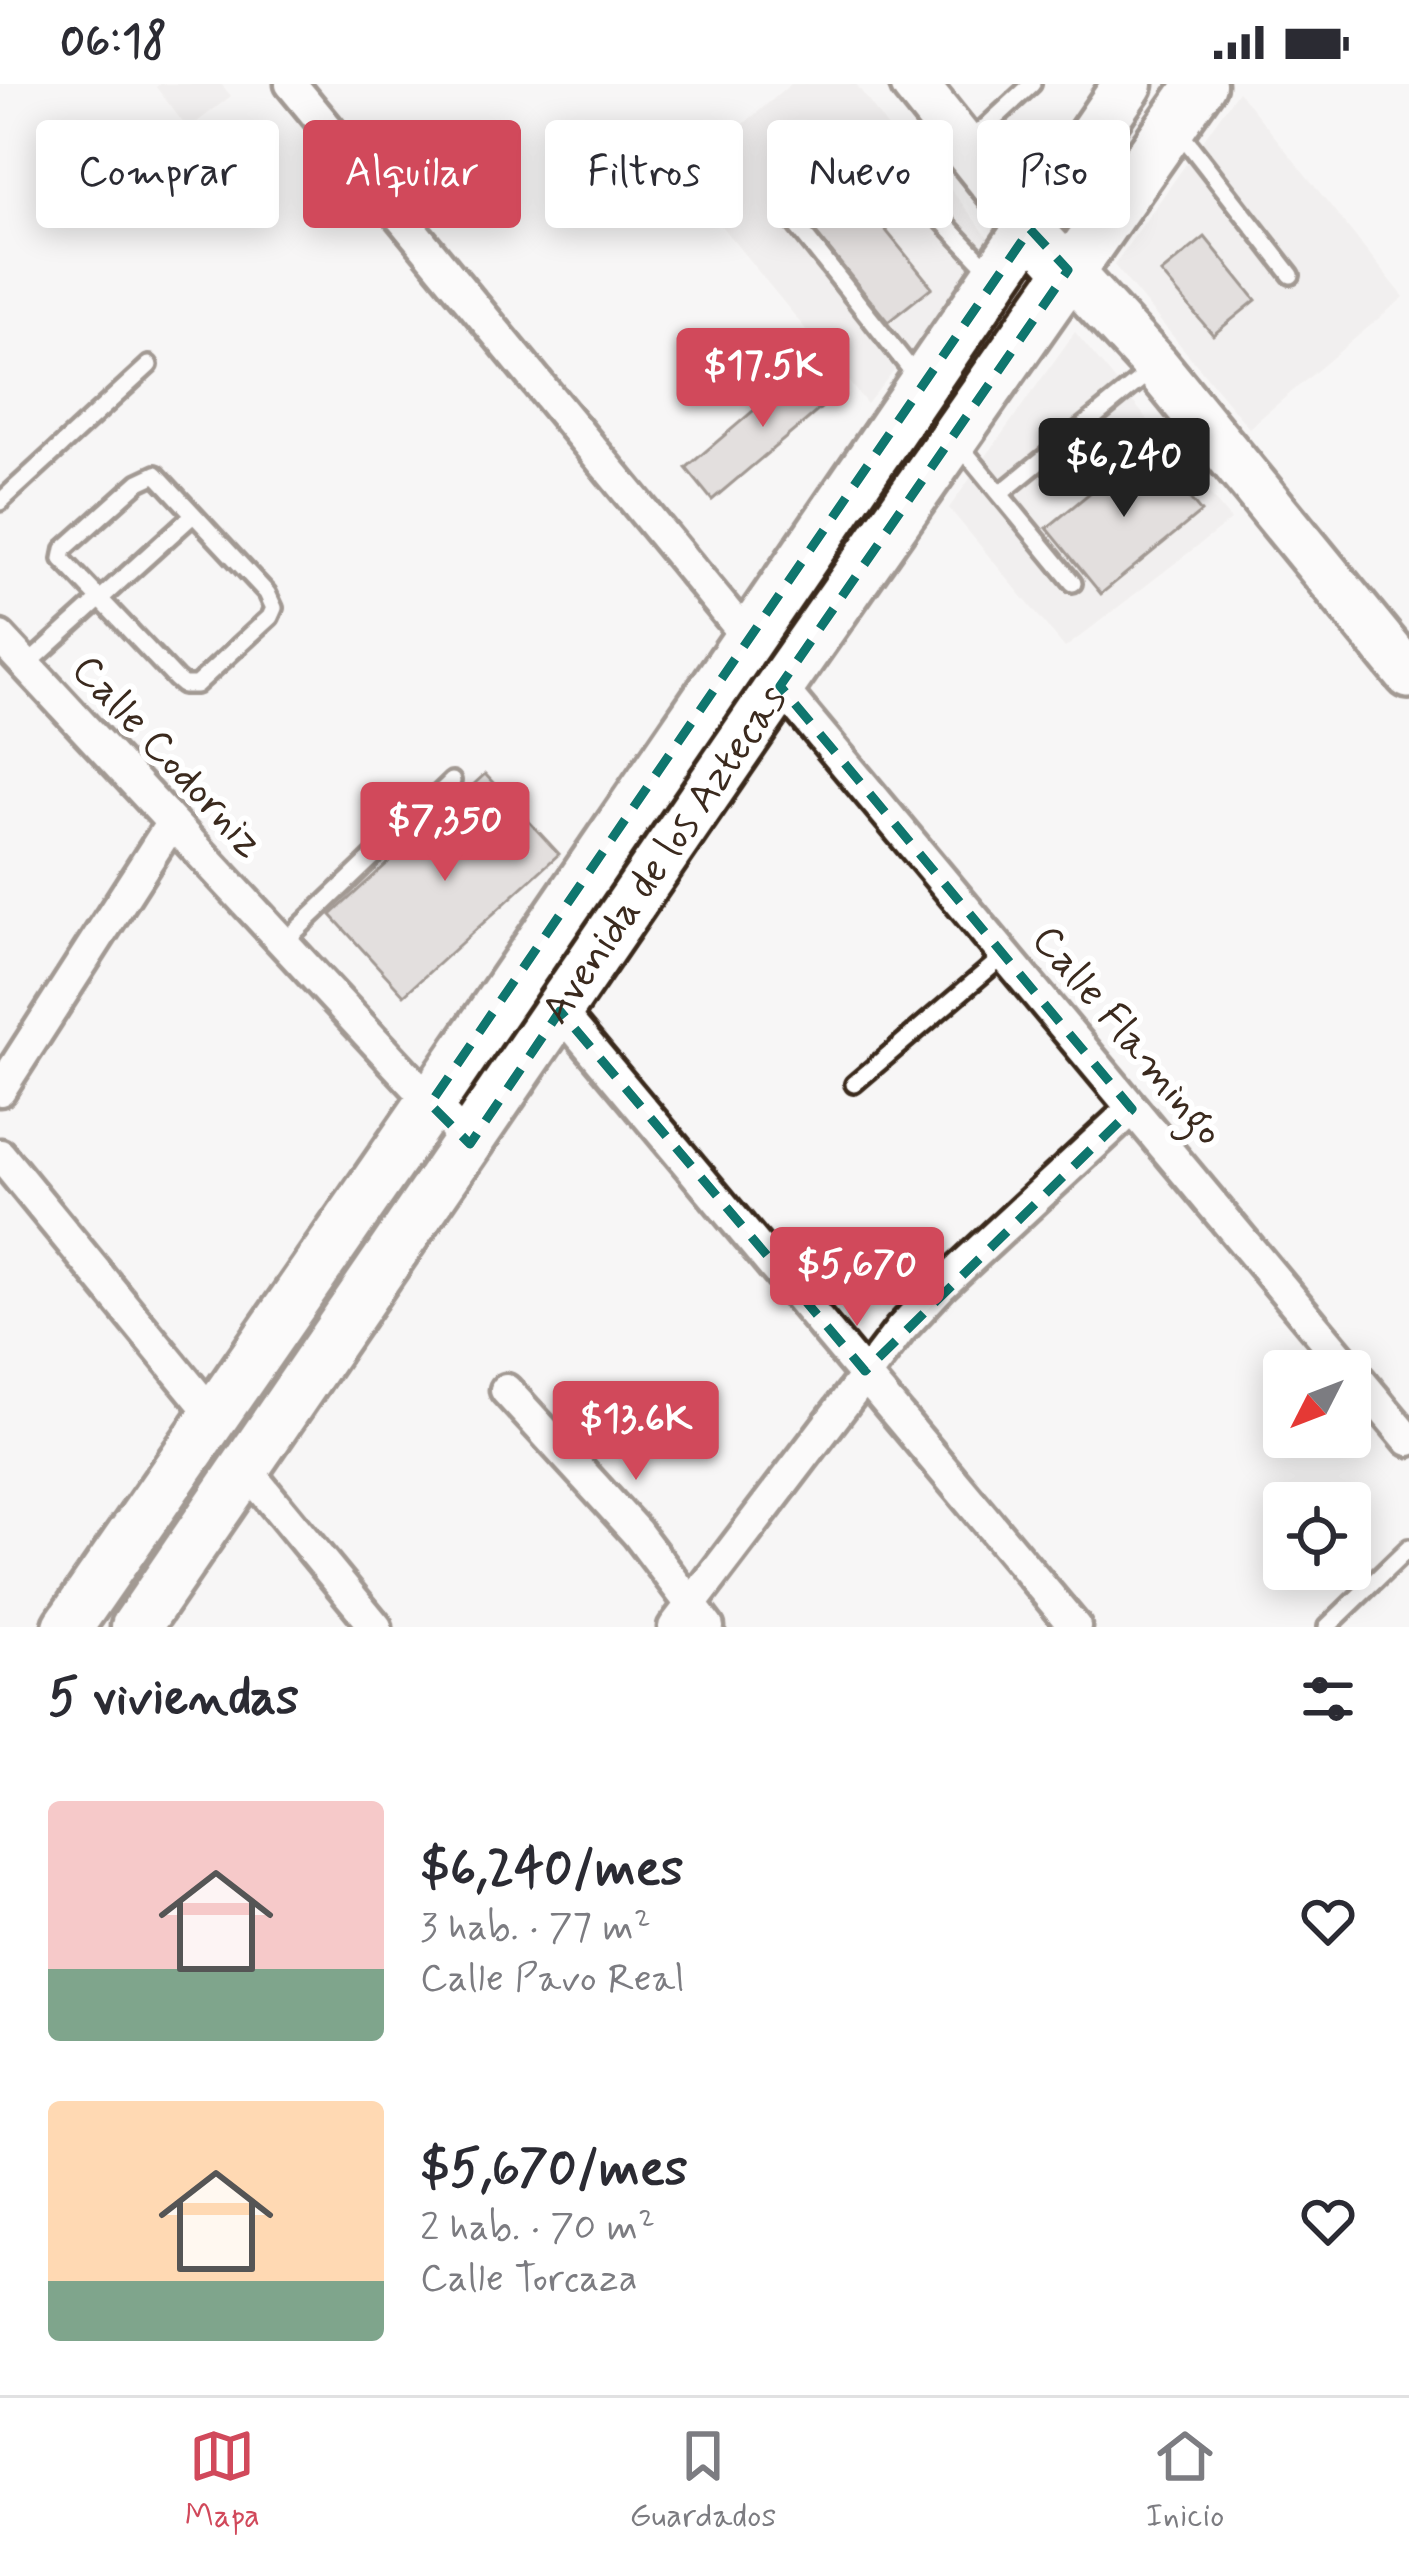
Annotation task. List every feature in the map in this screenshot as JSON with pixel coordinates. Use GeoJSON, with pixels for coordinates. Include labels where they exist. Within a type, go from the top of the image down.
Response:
{"type":"FeatureCollection","features":[{"type":"Feature","properties":{"kind":"main road","name":"Avenida de los Aztecas"},"geometry":{"type":"LineString","coordinates":[[136,1627],[780,686],[1201,84]]}},
{"type":"Feature","properties":{"kind":"main road","name":"Avenida de los Aztecas"},"geometry":{"type":"LineString","coordinates":[[68,1627],[1126,85]]}},
{"type":"Feature","properties":{"kind":"street"},"geometry":{"type":"LineString","coordinates":[[291,84],[748,638]]}},
{"type":"Feature","properties":{"kind":"street"},"geometry":{"type":"LineString","coordinates":[[914,84],[1030,229],[1156,366],[1409,675]]}},
{"type":"Feature","properties":{"kind":"street","name":"Calle Codorniz"},"geometry":{"type":"LineString","coordinates":[[0,637],[470,1144]]}},
{"type":"Feature","properties":{"kind":"street","name":"Calle Flamingo"},"geometry":{"type":"LineString","coordinates":[[780,686],[1409,1440]]}},
{"type":"Feature","properties":{"kind":"street"},"geometry":{"type":"LineString","coordinates":[[0,1090],[171,824]]}},
{"type":"Feature","properties":{"kind":"street"},"geometry":{"type":"LineString","coordinates":[[560,1011],[1075,1627]]}},
{"type":"Feature","properties":{"kind":"street"},"geometry":{"type":"LineString","coordinates":[[506,1390],[638,1534],[690,1619],[865,1371],[941,1286],[1132,1109]]}},
{"type":"Feature","properties":{"kind":"street"},"geometry":{"type":"LineString","coordinates":[[0,1155],[213,1415]]}},
{"type":"Feature","properties":{"kind":"street"},"geometry":{"type":"LineString","coordinates":[[245,1468],[376,1627]]}},
{"type":"Feature","properties":{"kind":"lane"},"geometry":{"type":"LineString","coordinates":[[953,148],[964,147],[1033,84]]}},
{"type":"Feature","properties":{"kind":"lane"},"geometry":{"type":"LineString","coordinates":[[1173,123],[1291,275]]}},
{"type":"Feature","properties":{"kind":"lane"},"geometry":{"type":"LineString","coordinates":[[800,228],[921,382]]}},
{"type":"Feature","properties":{"kind":"lane"},"geometry":{"type":"LineString","coordinates":[[950,228],[996,277]]}},
{"type":"Feature","properties":{"kind":"lane"},"geometry":{"type":"LineString","coordinates":[[0,502],[149,365]]}},
{"type":"Feature","properties":{"kind":"lane"},"geometry":{"type":"LineString","coordinates":[[1001,493],[1156,366]]}},
{"type":"Feature","properties":{"kind":"lane"},"geometry":{"type":"LineString","coordinates":[[955,440],[1073,583]]}},
{"type":"Feature","properties":{"kind":"lane"},"geometry":{"type":"LineString","coordinates":[[156,474],[194,515],[268,593],[274,608],[196,685],[183,685],[62,559],[64,549],[148,476],[156,474]]}},
{"type":"Feature","properties":{"kind":"lane"},"geometry":{"type":"LineString","coordinates":[[26,666],[194,515]]}},
{"type":"Feature","properties":{"kind":"lane"},"geometry":{"type":"LineString","coordinates":[[282,944],[452,782]]}},
{"type":"Feature","properties":{"kind":"lane"},"geometry":{"type":"LineString","coordinates":[[854,1084],[1005,956]]}},
{"type":"Feature","properties":{"kind":"lane"},"geometry":{"type":"LineString","coordinates":[[1328,1627],[1409,1548]]}},
{"type":"Feature","properties":{"kind":"highlighted area"},"geometry":{"type":"Polygon","coordinates":[[[1030,229],[1068,270],[780,686],[1132,1109],[865,1371],[560,1011],[470,1144],[430,1104],[1030,229]]]}},
{"type":"Feature","properties":{"kind":"shaded area"},"geometry":{"type":"Polygon","coordinates":[[[221,84],[231,96],[200,120],[181,120],[156,87],[221,84]]]}},
{"type":"Feature","properties":{"kind":"shaded area"},"geometry":{"type":"Polygon","coordinates":[[[791,84],[856,84],[882,120],[767,120],[767,228],[953,228],[953,192],[994,245],[867,404],[723,228],[743,228],[743,125],[791,84]]]}},
{"type":"Feature","properties":{"kind":"shaded area"},"geometry":{"type":"Polygon","coordinates":[[[1238,91],[1404,297],[1249,428],[1114,265],[1238,91]]]}},
{"type":"Feature","properties":{"kind":"shaded area"},"geometry":{"type":"Polygon","coordinates":[[[1075,332],[1231,520],[1065,648],[949,508],[1075,332]]]}},
{"type":"Feature","properties":{"kind":"building"},"geometry":{"type":"Polygon","coordinates":[[[812,228],[884,228],[932,287],[888,322],[812,228]]]}},
{"type":"Feature","properties":{"kind":"building"},"geometry":{"type":"Polygon","coordinates":[[[1205,237],[1256,300],[1213,335],[1161,273],[1205,237]]]}},
{"type":"Feature","properties":{"kind":"building"},"geometry":{"type":"Polygon","coordinates":[[[813,360],[840,392],[712,500],[686,468],[813,360]]]}},
{"type":"Feature","properties":{"kind":"building"},"geometry":{"type":"Polygon","coordinates":[[[1147,446],[1201,512],[1101,594],[1047,528],[1147,446]]]}},
{"type":"Feature","properties":{"kind":"building"},"geometry":{"type":"Polygon","coordinates":[[[485,774],[559,854],[404,995],[331,915],[485,774]]]}}]}
